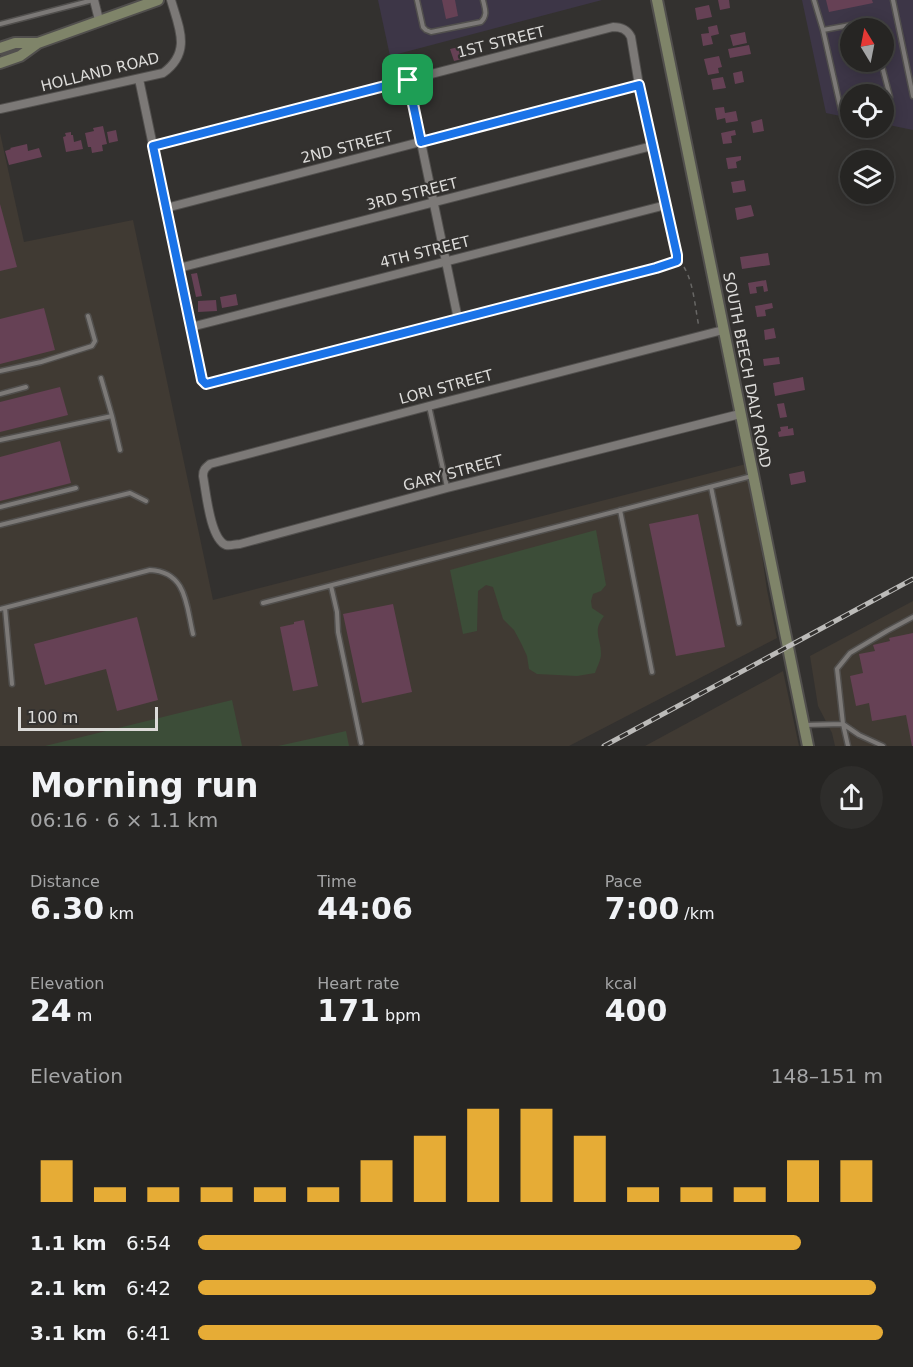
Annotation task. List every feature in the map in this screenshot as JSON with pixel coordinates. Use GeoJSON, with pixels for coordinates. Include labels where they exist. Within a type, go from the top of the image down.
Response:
{"type":"FeatureCollection","features":[{"type":"Feature","properties":{"kind":"street"},"geometry":{"type":"LineString","coordinates":[[94,0],[99,20]]}},
{"type":"Feature","properties":{"kind":"street"},"geometry":{"type":"LineString","coordinates":[[0,63],[20,56],[38,43],[158,0]]}},
{"type":"Feature","properties":{"kind":"street","name":"HOLLAND ROAD"},"geometry":{"type":"LineString","coordinates":[[0,110],[163,73],[175,63],[182,41],[171,0]]}},
{"type":"Feature","properties":{"kind":"street","name":"SOUTH BEECH DALY ROAD"},"geometry":{"type":"LineString","coordinates":[[657,0],[808,746]]}},
{"type":"Feature","properties":{"kind":"street","name":"1ST STREET"},"geometry":{"type":"LineString","coordinates":[[153,146],[613,27],[624,29],[631,37],[639,85]]}},
{"type":"Feature","properties":{"kind":"street"},"geometry":{"type":"LineString","coordinates":[[0,48],[15,43],[38,43]]}},
{"type":"Feature","properties":{"kind":"street"},"geometry":{"type":"LineString","coordinates":[[139,79],[202,380],[206,384],[677,261],[639,85]]}},
{"type":"Feature","properties":{"kind":"street"},"geometry":{"type":"LineString","coordinates":[[408,80],[458,319]]}},
{"type":"Feature","properties":{"kind":"street","name":"2ND STREET"},"geometry":{"type":"LineString","coordinates":[[166,208],[639,85]]}},
{"type":"Feature","properties":{"kind":"street","name":"3RD STREET"},"geometry":{"type":"LineString","coordinates":[[179,268],[652,146]]}},
{"type":"Feature","properties":{"kind":"street","name":"4TH STREET"},"geometry":{"type":"LineString","coordinates":[[191,327],[666,205]]}},
{"type":"Feature","properties":{"kind":"street","name":"LORI STREET"},"geometry":{"type":"LineString","coordinates":[[206,495],[203,471],[210,464],[723,330]]}},
{"type":"Feature","properties":{"kind":"street","name":"GARY STREET"},"geometry":{"type":"LineString","coordinates":[[206,495],[216,535],[224,544],[230,546],[740,414]]}},
{"type":"Feature","properties":{"kind":"lane"},"geometry":{"type":"LineString","coordinates":[[0,24],[94,0]]}},
{"type":"Feature","properties":{"kind":"lane"},"geometry":{"type":"LineString","coordinates":[[417,0],[423,27],[431,32],[481,22],[486,14],[483,0]]}},
{"type":"Feature","properties":{"kind":"lane"},"geometry":{"type":"LineString","coordinates":[[814,0],[840,106]]}},
{"type":"Feature","properties":{"kind":"lane"},"geometry":{"type":"LineString","coordinates":[[893,0],[913,96]]}},
{"type":"Feature","properties":{"kind":"lane"},"geometry":{"type":"LineString","coordinates":[[823,30],[840,27]]}},
{"type":"Feature","properties":{"kind":"lane"},"geometry":{"type":"LineString","coordinates":[[0,371],[41,362],[92,346],[95,341],[88,316]]}},
{"type":"Feature","properties":{"kind":"lane"},"geometry":{"type":"LineString","coordinates":[[101,378],[120,450]]}},
{"type":"Feature","properties":{"kind":"lane"},"geometry":{"type":"LineString","coordinates":[[0,394],[26,387]]}},
{"type":"Feature","properties":{"kind":"lane"},"geometry":{"type":"LineString","coordinates":[[429,406],[447,488]]}},
{"type":"Feature","properties":{"kind":"lane"},"geometry":{"type":"LineString","coordinates":[[0,440],[111,416]]}},
{"type":"Feature","properties":{"kind":"lane"},"geometry":{"type":"LineString","coordinates":[[263,603],[753,476]]}},
{"type":"Feature","properties":{"kind":"lane"},"geometry":{"type":"LineString","coordinates":[[711,486],[739,623]]}},
{"type":"Feature","properties":{"kind":"lane"},"geometry":{"type":"LineString","coordinates":[[0,507],[76,488]]}},
{"type":"Feature","properties":{"kind":"lane"},"geometry":{"type":"LineString","coordinates":[[0,525],[130,494],[146,501]]}},
{"type":"Feature","properties":{"kind":"lane"},"geometry":{"type":"LineString","coordinates":[[620,510],[652,672]]}},
{"type":"Feature","properties":{"kind":"lane"},"geometry":{"type":"LineString","coordinates":[[12,684],[3,608],[150,570],[161,571],[172,576],[180,584],[193,634]]}},
{"type":"Feature","properties":{"kind":"lane"},"geometry":{"type":"LineString","coordinates":[[331,586],[337,612],[338,632],[362,743]]}},
{"type":"Feature","properties":{"kind":"lane"},"geometry":{"type":"LineString","coordinates":[[848,746],[843,724],[837,669],[850,653],[913,617]]}},
{"type":"Feature","properties":{"kind":"lane"},"geometry":{"type":"LineString","coordinates":[[804,725],[843,724],[859,735],[883,746]]}},
{"type":"Feature","properties":{"kind":"lane"},"geometry":{"type":"LineString","coordinates":[[866,738],[867,746]]}},
{"type":"Feature","properties":{"kind":"path"},"geometry":{"type":"LineString","coordinates":[[684,267],[692,290],[699,328]]}},
{"type":"Feature","properties":{"kind":"shaded area"},"geometry":{"type":"Polygon","coordinates":[[[378,0],[602,0],[390,56],[378,0]]]}},
{"type":"Feature","properties":{"kind":"shaded area"},"geometry":{"type":"Polygon","coordinates":[[[802,0],[913,0],[913,130],[894,126],[894,84],[840,84],[840,116],[826,113],[802,0]]]}},
{"type":"Feature","properties":{"kind":"shaded area"},"geometry":{"type":"Polygon","coordinates":[[[0,133],[24,242],[133,220],[213,600],[746,464],[777,638],[569,746],[0,746],[0,133]]]}},
{"type":"Feature","properties":{"kind":"shaded area"},"geometry":{"type":"Polygon","coordinates":[[[913,601],[913,746],[835,746],[832,733],[818,706],[810,656],[913,601]]]}},
{"type":"Feature","properties":{"kind":"shaded area"},"geometry":{"type":"Polygon","coordinates":[[[783,671],[799,746],[645,746],[767,680],[783,671]]]}},
{"type":"Feature","properties":{"kind":"green space"},"geometry":{"type":"Polygon","coordinates":[[[596,530],[606,585],[601,591],[593,594],[591,601],[592,608],[604,616],[598,626],[601,654],[595,673],[577,676],[537,674],[529,669],[527,656],[521,643],[514,630],[503,619],[493,587],[486,585],[478,591],[477,631],[463,634],[450,570],[596,530]]]}},
{"type":"Feature","properties":{"kind":"green space"},"geometry":{"type":"Polygon","coordinates":[[[232,700],[242,746],[45,746],[232,700]]]}},
{"type":"Feature","properties":{"kind":"green space"},"geometry":{"type":"Polygon","coordinates":[[[346,731],[349,746],[278,746],[346,731]]]}},
{"type":"Feature","properties":{"kind":"building"},"geometry":{"type":"Polygon","coordinates":[[[442,0],[455,0],[458,16],[446,19],[442,0]]]}},
{"type":"Feature","properties":{"kind":"building"},"geometry":{"type":"Polygon","coordinates":[[[718,0],[729,0],[730,8],[720,10],[718,0]]]}},
{"type":"Feature","properties":{"kind":"building"},"geometry":{"type":"Polygon","coordinates":[[[826,0],[872,0],[873,3],[829,12],[826,0]]]}},
{"type":"Feature","properties":{"kind":"building"},"geometry":{"type":"Polygon","coordinates":[[[709,5],[712,17],[697,20],[695,8],[709,5]]]}},
{"type":"Feature","properties":{"kind":"building"},"geometry":{"type":"Polygon","coordinates":[[[717,25],[719,34],[711,36],[713,44],[703,46],[701,34],[709,33],[708,27],[717,25]]]}},
{"type":"Feature","properties":{"kind":"building"},"geometry":{"type":"Polygon","coordinates":[[[745,32],[747,43],[733,46],[730,35],[745,32]]]}},
{"type":"Feature","properties":{"kind":"building"},"geometry":{"type":"Polygon","coordinates":[[[749,45],[751,54],[730,58],[728,49],[749,45]]]}},
{"type":"Feature","properties":{"kind":"building"},"geometry":{"type":"Polygon","coordinates":[[[463,46],[466,58],[454,61],[450,49],[463,46]]]}},
{"type":"Feature","properties":{"kind":"building"},"geometry":{"type":"Polygon","coordinates":[[[719,56],[722,67],[718,68],[719,73],[708,75],[704,59],[719,56]]]}},
{"type":"Feature","properties":{"kind":"building"},"geometry":{"type":"Polygon","coordinates":[[[742,71],[744,82],[735,84],[733,73],[742,71]]]}},
{"type":"Feature","properties":{"kind":"building"},"geometry":{"type":"Polygon","coordinates":[[[723,77],[726,88],[713,90],[711,79],[723,77]]]}},
{"type":"Feature","properties":{"kind":"building"},"geometry":{"type":"Polygon","coordinates":[[[724,107],[725,113],[736,111],[738,121],[726,123],[725,118],[717,120],[715,108],[724,107]]]}},
{"type":"Feature","properties":{"kind":"building"},"geometry":{"type":"Polygon","coordinates":[[[762,119],[764,131],[753,133],[751,122],[762,119]]]}},
{"type":"Feature","properties":{"kind":"building"},"geometry":{"type":"Polygon","coordinates":[[[103,126],[107,144],[102,145],[103,151],[92,153],[85,133],[103,126]]]}},
{"type":"Feature","properties":{"kind":"building"},"geometry":{"type":"Polygon","coordinates":[[[116,130],[118,141],[109,143],[107,132],[116,130]]]}},
{"type":"Feature","properties":{"kind":"building"},"geometry":{"type":"Polygon","coordinates":[[[735,130],[736,135],[731,136],[732,143],[723,144],[721,133],[735,130]]]}},
{"type":"Feature","properties":{"kind":"building"},"geometry":{"type":"Polygon","coordinates":[[[71,132],[74,142],[81,140],[83,149],[66,152],[63,137],[66,136],[65,133],[71,132]]]}},
{"type":"Feature","properties":{"kind":"building"},"geometry":{"type":"Polygon","coordinates":[[[27,144],[28,151],[39,148],[42,157],[9,165],[5,151],[27,144]]]}},
{"type":"Feature","properties":{"kind":"building"},"geometry":{"type":"Polygon","coordinates":[[[741,156],[741,160],[736,162],[737,168],[728,169],[726,158],[741,156]]]}},
{"type":"Feature","properties":{"kind":"building"},"geometry":{"type":"Polygon","coordinates":[[[744,180],[746,191],[733,193],[731,182],[744,180]]]}},
{"type":"Feature","properties":{"kind":"building"},"geometry":{"type":"Polygon","coordinates":[[[0,204],[17,267],[0,271],[0,204]]]}},
{"type":"Feature","properties":{"kind":"building"},"geometry":{"type":"Polygon","coordinates":[[[751,205],[754,216],[737,220],[735,208],[751,205]]]}},
{"type":"Feature","properties":{"kind":"building"},"geometry":{"type":"Polygon","coordinates":[[[768,253],[770,265],[742,269],[740,257],[768,253]]]}},
{"type":"Feature","properties":{"kind":"building"},"geometry":{"type":"Polygon","coordinates":[[[197,273],[202,296],[196,297],[191,274],[197,273]]]}},
{"type":"Feature","properties":{"kind":"building"},"geometry":{"type":"Polygon","coordinates":[[[766,280],[768,291],[764,292],[763,286],[756,287],[757,293],[750,294],[748,283],[766,280]]]}},
{"type":"Feature","properties":{"kind":"building"},"geometry":{"type":"Polygon","coordinates":[[[236,294],[238,305],[222,308],[220,297],[236,294]]]}},
{"type":"Feature","properties":{"kind":"building"},"geometry":{"type":"Polygon","coordinates":[[[216,300],[217,311],[198,312],[198,301],[216,300]]]}},
{"type":"Feature","properties":{"kind":"building"},"geometry":{"type":"Polygon","coordinates":[[[772,303],[773,308],[765,310],[766,316],[757,317],[755,306],[772,303]]]}},
{"type":"Feature","properties":{"kind":"building"},"geometry":{"type":"Polygon","coordinates":[[[44,308],[55,350],[0,364],[0,319],[44,308]]]}},
{"type":"Feature","properties":{"kind":"building"},"geometry":{"type":"Polygon","coordinates":[[[774,328],[776,338],[765,340],[764,330],[774,328]]]}},
{"type":"Feature","properties":{"kind":"building"},"geometry":{"type":"Polygon","coordinates":[[[779,357],[780,364],[764,366],[763,359],[779,357]]]}},
{"type":"Feature","properties":{"kind":"building"},"geometry":{"type":"Polygon","coordinates":[[[803,377],[805,390],[775,396],[773,383],[803,377]]]}},
{"type":"Feature","properties":{"kind":"building"},"geometry":{"type":"Polygon","coordinates":[[[60,387],[68,415],[0,432],[0,402],[60,387]]]}},
{"type":"Feature","properties":{"kind":"building"},"geometry":{"type":"Polygon","coordinates":[[[784,403],[787,417],[780,418],[777,404],[784,403]]]}},
{"type":"Feature","properties":{"kind":"building"},"geometry":{"type":"Polygon","coordinates":[[[788,426],[788,429],[793,428],[794,435],[779,437],[780,427],[788,426]]]}},
{"type":"Feature","properties":{"kind":"building"},"geometry":{"type":"Polygon","coordinates":[[[60,441],[71,483],[0,501],[0,457],[60,441]]]}},
{"type":"Feature","properties":{"kind":"building"},"geometry":{"type":"Polygon","coordinates":[[[804,471],[806,482],[791,485],[789,474],[804,471]]]}},
{"type":"Feature","properties":{"kind":"building"},"geometry":{"type":"Polygon","coordinates":[[[698,514],[725,647],[676,656],[649,524],[698,514]]]}},
{"type":"Feature","properties":{"kind":"building"},"geometry":{"type":"Polygon","coordinates":[[[393,604],[412,692],[362,703],[343,614],[393,604]]]}},
{"type":"Feature","properties":{"kind":"building"},"geometry":{"type":"Polygon","coordinates":[[[137,617],[158,700],[117,711],[106,669],[45,685],[34,644],[137,617]]]}},
{"type":"Feature","properties":{"kind":"building"},"geometry":{"type":"Polygon","coordinates":[[[304,620],[318,686],[293,691],[280,627],[304,620]]]}},
{"type":"Feature","properties":{"kind":"building"},"geometry":{"type":"Polygon","coordinates":[[[913,633],[912,746],[906,715],[872,721],[869,703],[856,706],[850,676],[863,673],[859,654],[875,651],[873,645],[890,641],[889,638],[913,633]]]}},
{"type":"Feature","properties":{"kind":"railway"},"geometry":{"type":"LineString","coordinates":[[604,746],[913,579]]}},
{"type":"Feature","properties":{"kind":"route"},"geometry":{"type":"LineString","coordinates":[[408,80],[421,142],[639,85],[677,261],[206,384],[202,380],[153,146],[408,80]]}}]}
